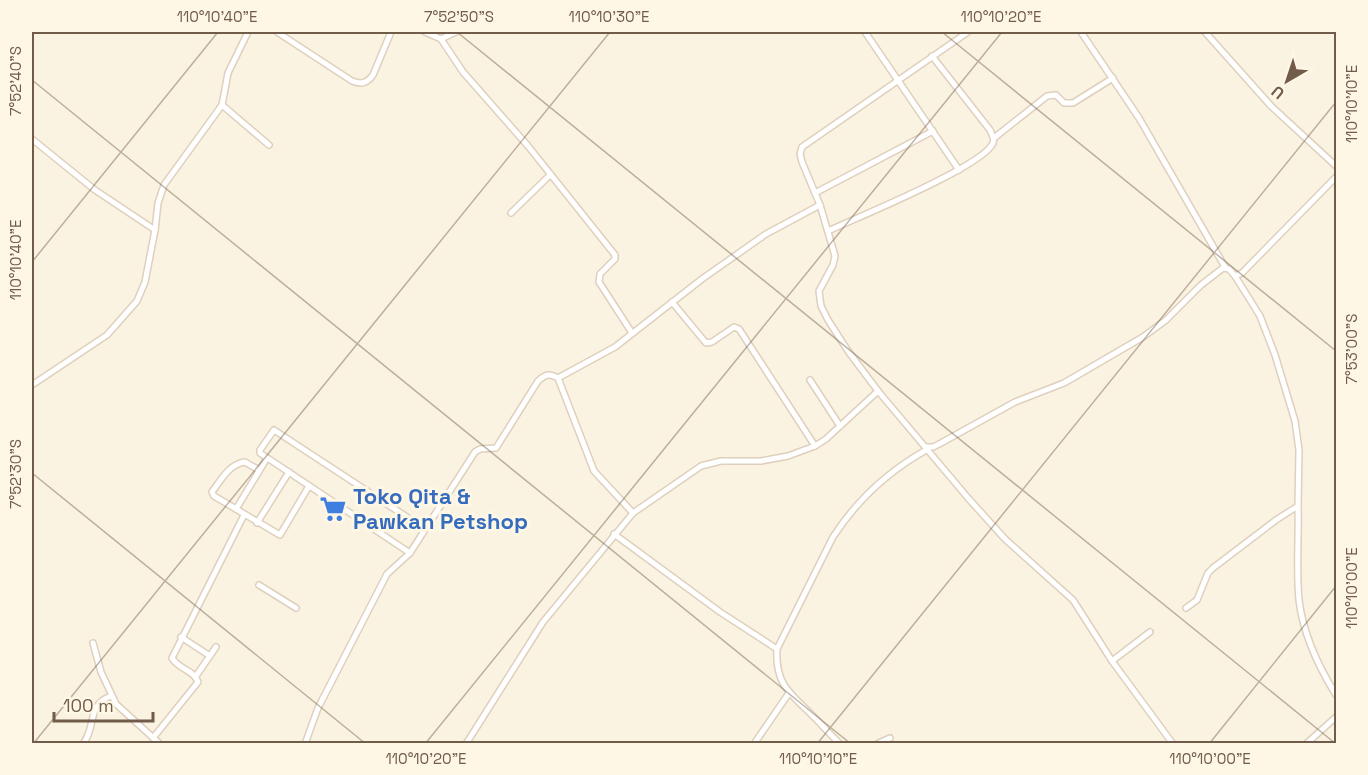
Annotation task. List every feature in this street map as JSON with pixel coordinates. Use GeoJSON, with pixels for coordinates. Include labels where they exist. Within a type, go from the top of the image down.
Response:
{"type":"FeatureCollection","features":[{"type":"Feature","properties":{"kind":"street"},"geometry":{"type":"LineString","coordinates":[[32,385],[84,352],[107,334],[122,320],[141,294],[155,230],[158,203],[164,185],[222,105],[228,73],[248,32]]}},
{"type":"Feature","properties":{"kind":"street"},"geometry":{"type":"LineString","coordinates":[[277,32],[352,81],[361,84],[373,75],[391,32]]}},
{"type":"Feature","properties":{"kind":"street"},"geometry":{"type":"LineString","coordinates":[[425,32],[441,39],[463,72],[528,147],[615,255],[612,264],[600,274],[599,282],[632,333]]}},
{"type":"Feature","properties":{"kind":"street"},"geometry":{"type":"LineString","coordinates":[[441,39],[456,32]]}},
{"type":"Feature","properties":{"kind":"street"},"geometry":{"type":"LineString","coordinates":[[865,32],[959,170]]}},
{"type":"Feature","properties":{"kind":"street"},"geometry":{"type":"LineString","coordinates":[[965,32],[802,147],[801,158],[820,205],[835,256],[835,261],[820,286],[818,296],[821,306],[848,351],[878,391],[1005,539],[1073,600],[1112,661],[1173,744]]}},
{"type":"Feature","properties":{"kind":"street"},"geometry":{"type":"LineString","coordinates":[[1081,32],[1139,118],[1225,267],[1235,276],[1260,316],[1275,355],[1294,421],[1299,456],[1297,560],[1302,615],[1317,662],[1336,695]]}},
{"type":"Feature","properties":{"kind":"street"},"geometry":{"type":"LineString","coordinates":[[1205,32],[1271,106],[1336,166]]}},
{"type":"Feature","properties":{"kind":"street"},"geometry":{"type":"LineString","coordinates":[[932,56],[994,138]]}},
{"type":"Feature","properties":{"kind":"street"},"geometry":{"type":"LineString","coordinates":[[828,231],[959,170],[988,150],[994,138],[1047,96],[1056,95],[1064,103],[1073,103],[1113,78]]}},
{"type":"Feature","properties":{"kind":"street"},"geometry":{"type":"LineString","coordinates":[[222,105],[269,145]]}},
{"type":"Feature","properties":{"kind":"street"},"geometry":{"type":"LineString","coordinates":[[815,193],[933,131]]}},
{"type":"Feature","properties":{"kind":"street"},"geometry":{"type":"LineString","coordinates":[[32,139],[95,190],[155,230]]}},
{"type":"Feature","properties":{"kind":"street"},"geometry":{"type":"LineString","coordinates":[[511,213],[550,175]]}},
{"type":"Feature","properties":{"kind":"street"},"geometry":{"type":"LineString","coordinates":[[1235,276],[1242,273],[1336,177]]}},
{"type":"Feature","properties":{"kind":"street"},"geometry":{"type":"LineString","coordinates":[[558,378],[594,360],[766,234],[820,205]]}},
{"type":"Feature","properties":{"kind":"street"},"geometry":{"type":"LineString","coordinates":[[839,744],[789,693],[776,666],[777,649],[833,537],[842,524],[888,476],[909,460],[1014,402],[1064,383],[1143,337],[1166,320],[1201,285],[1225,267]]}},
{"type":"Feature","properties":{"kind":"street"},"geometry":{"type":"LineString","coordinates":[[672,302],[701,340],[706,343],[712,342],[734,327],[739,329],[815,446]]}},
{"type":"Feature","properties":{"kind":"street"},"geometry":{"type":"LineString","coordinates":[[305,744],[318,708],[385,578],[392,568],[410,553],[475,452],[480,449],[496,448],[538,381],[545,375],[550,374],[558,378],[594,471],[633,513]]}},
{"type":"Feature","properties":{"kind":"street"},"geometry":{"type":"LineString","coordinates":[[810,380],[840,426]]}},
{"type":"Feature","properties":{"kind":"street"},"geometry":{"type":"LineString","coordinates":[[466,744],[543,622],[633,513],[701,466],[721,461],[788,456],[815,446],[878,391]]}},
{"type":"Feature","properties":{"kind":"street"},"geometry":{"type":"LineString","coordinates":[[410,553],[267,458],[260,453],[260,450],[272,431],[276,430],[425,529]]}},
{"type":"Feature","properties":{"kind":"street"},"geometry":{"type":"LineString","coordinates":[[236,509],[267,458]]}},
{"type":"Feature","properties":{"kind":"street"},"geometry":{"type":"LineString","coordinates":[[259,470],[245,462],[237,464],[228,471],[212,492],[214,496],[280,535],[309,486]]}},
{"type":"Feature","properties":{"kind":"street"},"geometry":{"type":"LineString","coordinates":[[257,523],[289,472]]}},
{"type":"Feature","properties":{"kind":"street"},"geometry":{"type":"LineString","coordinates":[[1186,608],[1200,595],[1205,579],[1213,568],[1298,506]]}},
{"type":"Feature","properties":{"kind":"street"},"geometry":{"type":"LineString","coordinates":[[153,738],[198,682],[196,676],[172,660],[244,514]]}},
{"type":"Feature","properties":{"kind":"street"},"geometry":{"type":"LineString","coordinates":[[614,534],[720,612],[777,649]]}},
{"type":"Feature","properties":{"kind":"street"},"geometry":{"type":"LineString","coordinates":[[259,585],[296,608]]}},
{"type":"Feature","properties":{"kind":"street"},"geometry":{"type":"LineString","coordinates":[[1112,661],[1149,632]]}},
{"type":"Feature","properties":{"kind":"street"},"geometry":{"type":"LineString","coordinates":[[181,638],[210,657]]}},
{"type":"Feature","properties":{"kind":"street"},"geometry":{"type":"LineString","coordinates":[[93,643],[101,672],[116,704],[160,744]]}},
{"type":"Feature","properties":{"kind":"street"},"geometry":{"type":"LineString","coordinates":[[196,676],[216,647]]}},
{"type":"Feature","properties":{"kind":"street"},"geometry":{"type":"LineString","coordinates":[[1329,682],[1336,677]]}},
{"type":"Feature","properties":{"kind":"street"},"geometry":{"type":"LineString","coordinates":[[754,744],[789,693]]}},
{"type":"Feature","properties":{"kind":"street"},"geometry":{"type":"LineString","coordinates":[[83,744],[89,734],[96,705],[104,698],[111,696]]}},
{"type":"Feature","properties":{"kind":"street"},"geometry":{"type":"LineString","coordinates":[[1306,744],[1336,717]]}},
{"type":"Feature","properties":{"kind":"street"},"geometry":{"type":"LineString","coordinates":[[877,744],[890,738]]}},
{"type":"Feature","properties":{"kind":"place","name":"Toko Qita & Pawkan Petshop"},"geometry":{"type":"Point","coordinates":[333,509]}}]}
